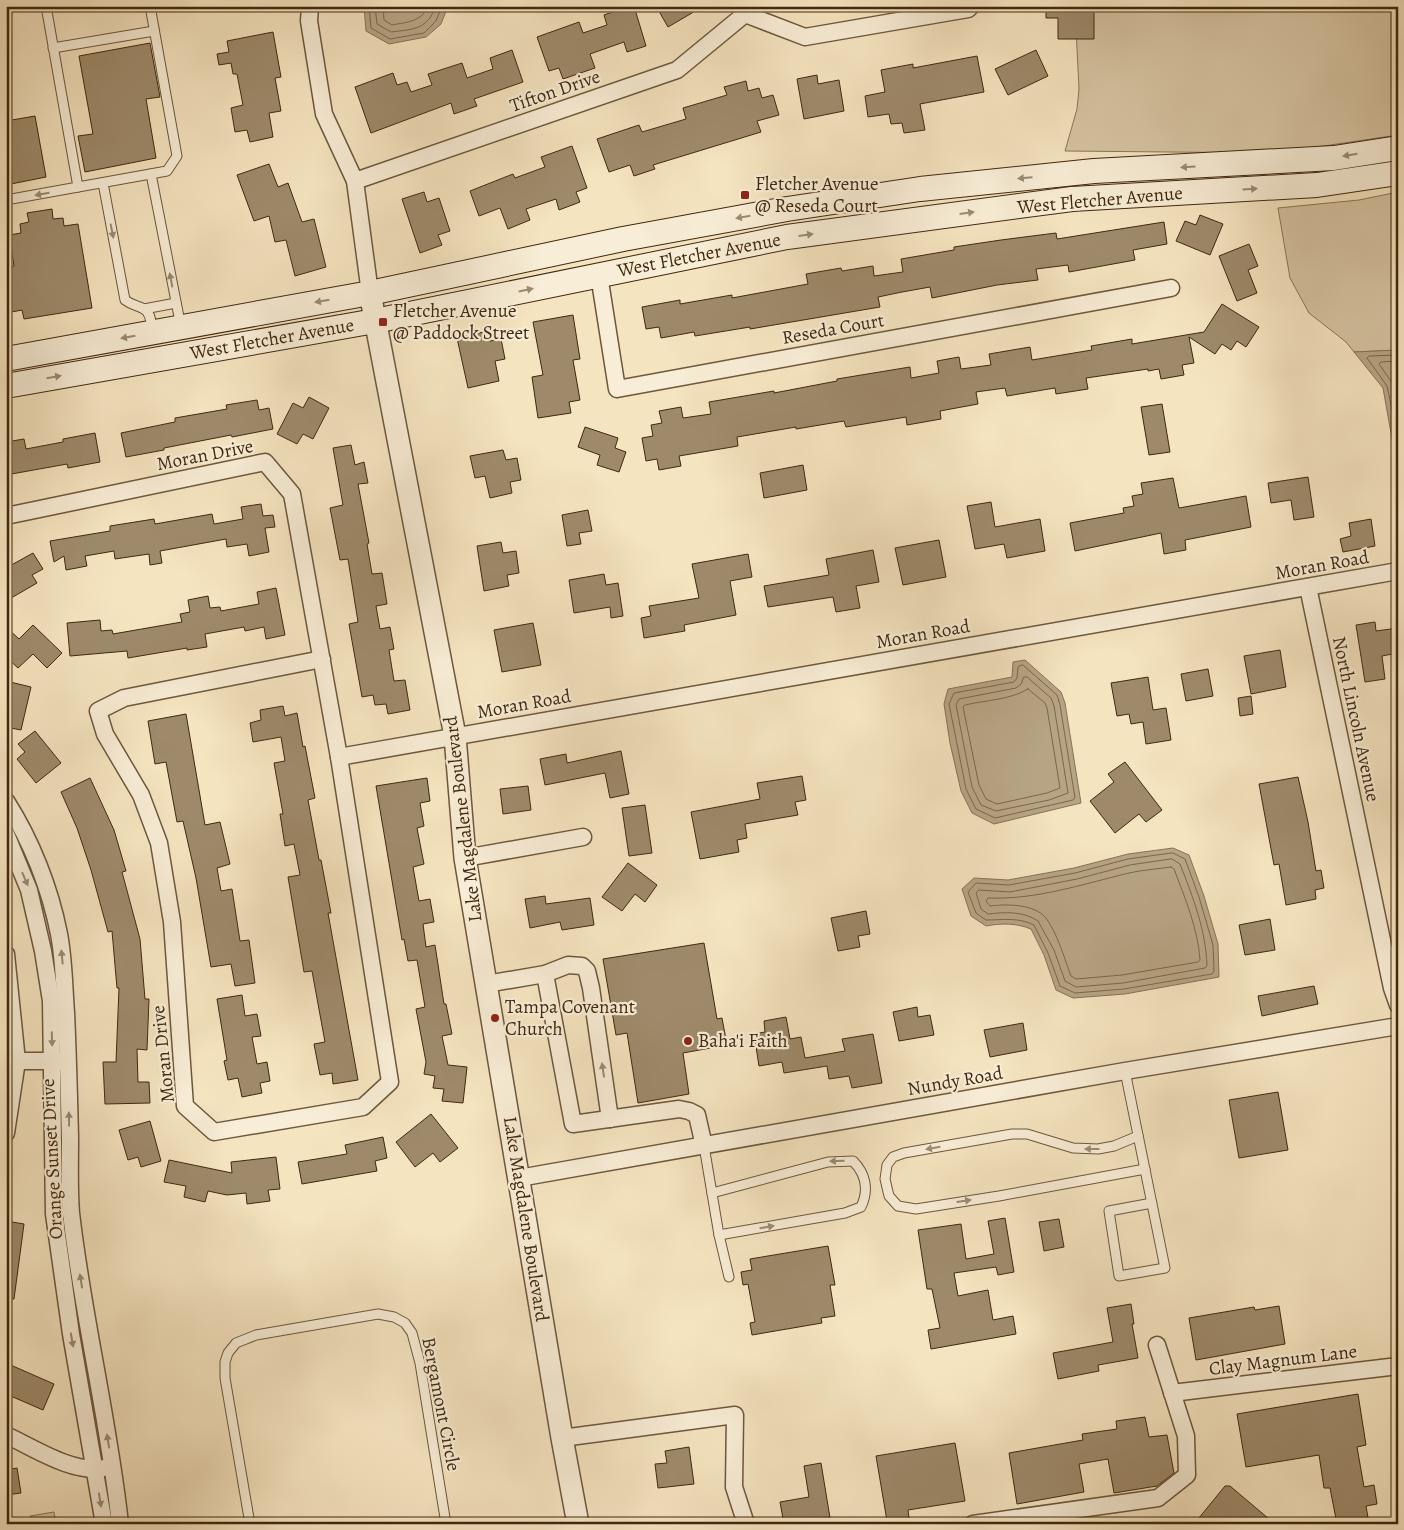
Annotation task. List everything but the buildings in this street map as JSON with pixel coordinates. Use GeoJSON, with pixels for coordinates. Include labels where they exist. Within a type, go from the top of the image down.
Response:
{"type":"FeatureCollection","features":[{"type":"Feature","properties":{"kind":"main road","name":"West Fletcher Avenue"},"geometry":{"type":"LineString","coordinates":[[6,359],[370,293],[624,239],[787,209],[920,189],[1094,171],[1334,158],[1398,148]]}},
{"type":"Feature","properties":{"kind":"main road","name":"West Fletcher Avenue"},"geometry":{"type":"LineString","coordinates":[[6,386],[375,320],[787,238],[1072,199],[1317,185],[1398,173]]}},
{"type":"Feature","properties":{"kind":"street"},"geometry":{"type":"LineString","coordinates":[[310,6],[309,21],[324,114],[355,181],[370,293]]}},
{"type":"Feature","properties":{"kind":"street"},"geometry":{"type":"LineString","coordinates":[[746,10],[805,37],[968,9],[971,6]]}},
{"type":"Feature","properties":{"kind":"street","name":"Tifton Drive"},"geometry":{"type":"LineString","coordinates":[[355,181],[677,70],[746,10]]}},
{"type":"Feature","properties":{"kind":"street","name":"Reseda Court"},"geometry":{"type":"LineString","coordinates":[[599,275],[617,389],[1170,288]]}},
{"type":"Feature","properties":{"kind":"street","name":"Lake Magdalene Boulevard"},"geometry":{"type":"LineString","coordinates":[[370,293],[456,736],[464,858],[578,1524]]}},
{"type":"Feature","properties":{"kind":"street","name":"Moran Drive"},"geometry":{"type":"LineString","coordinates":[[6,516],[265,462],[292,494],[322,659],[339,757],[390,1082],[363,1108],[214,1132],[185,1106],[172,922],[159,843],[141,795],[105,734],[98,711],[124,698],[322,659]]}},
{"type":"Feature","properties":{"kind":"street","name":"Moran Road"},"geometry":{"type":"LineString","coordinates":[[339,757],[1398,572]]}},
{"type":"Feature","properties":{"kind":"street","name":"North Lincoln Avenue"},"geometry":{"type":"LineString","coordinates":[[1308,587],[1392,988],[1398,1005]]}},
{"type":"Feature","properties":{"kind":"street","name":"Orange Sunset Drive"},"geometry":{"type":"LineString","coordinates":[[6,801],[15,814],[42,874],[59,934],[62,957],[54,1214],[71,1334],[104,1524]]}},
{"type":"Feature","properties":{"kind":"street","name":"Orange Sunset Drive"},"geometry":{"type":"LineString","coordinates":[[6,834],[29,890],[43,952],[60,1061],[71,1211],[80,1281],[113,1467],[120,1524]]}},
{"type":"Feature","properties":{"kind":"street"},"geometry":{"type":"LineString","coordinates":[[464,858],[583,837]]}},
{"type":"Feature","properties":{"kind":"street"},"geometry":{"type":"LineString","coordinates":[[6,954],[17,1061],[6,1133]]}},
{"type":"Feature","properties":{"kind":"street"},"geometry":{"type":"LineString","coordinates":[[486,984],[545,974],[568,965],[582,966],[587,971],[610,1119]]}},
{"type":"Feature","properties":{"kind":"street"},"geometry":{"type":"LineString","coordinates":[[545,974],[573,1124],[679,1109],[697,1115],[704,1146]]}},
{"type":"Feature","properties":{"kind":"street","name":"Nundy Road"},"geometry":{"type":"LineString","coordinates":[[519,1178],[1125,1071],[1398,1026]]}},
{"type":"Feature","properties":{"kind":"street"},"geometry":{"type":"LineString","coordinates":[[17,1061],[60,1061]]}},
{"type":"Feature","properties":{"kind":"street"},"geometry":{"type":"LineString","coordinates":[[973,1524],[1158,1498],[1187,1475],[1186,1436],[1157,1345]]}},
{"type":"Feature","properties":{"kind":"street","name":"Clay Magnum Lane"},"geometry":{"type":"LineString","coordinates":[[1172,1393],[1398,1366]]}},
{"type":"Feature","properties":{"kind":"street"},"geometry":{"type":"LineString","coordinates":[[562,1438],[735,1415],[734,1487],[746,1524]]}},
{"type":"Feature","properties":{"kind":"street"},"geometry":{"type":"LineString","coordinates":[[6,1435],[66,1464],[95,1470],[113,1467]]}},
{"type":"Feature","properties":{"kind":"lane"},"geometry":{"type":"LineString","coordinates":[[46,6],[78,187]]}},
{"type":"Feature","properties":{"kind":"lane"},"geometry":{"type":"LineString","coordinates":[[6,200],[167,171],[176,156],[150,6]]}},
{"type":"Feature","properties":{"kind":"lane"},"geometry":{"type":"LineString","coordinates":[[54,48],[154,31]]}},
{"type":"Feature","properties":{"kind":"lane"},"geometry":{"type":"LineString","coordinates":[[151,174],[181,327]]}},
{"type":"Feature","properties":{"kind":"lane"},"geometry":{"type":"LineString","coordinates":[[103,183],[125,300],[132,305],[144,309],[176,303]]}},
{"type":"Feature","properties":{"kind":"lane"},"geometry":{"type":"LineString","coordinates":[[144,309],[149,315],[154,332]]}},
{"type":"Feature","properties":{"kind":"lane"},"geometry":{"type":"LineString","coordinates":[[1125,1071],[1138,1136],[1152,1203],[1165,1268],[1119,1276],[1109,1211],[1152,1203]]}},
{"type":"Feature","properties":{"kind":"lane"},"geometry":{"type":"LineString","coordinates":[[1138,1136],[1114,1146],[1098,1149],[1073,1148],[1026,1134],[1012,1134],[904,1153],[894,1157],[887,1164],[886,1179],[889,1196],[898,1206],[916,1208],[999,1196],[1145,1169]]}},
{"type":"Feature","properties":{"kind":"lane"},"geometry":{"type":"LineString","coordinates":[[704,1146],[728,1277]]}},
{"type":"Feature","properties":{"kind":"lane"},"geometry":{"type":"LineString","coordinates":[[712,1193],[828,1162],[853,1161],[861,1169],[865,1184],[865,1198],[861,1207],[845,1213],[719,1234]]}},
{"type":"Feature","properties":{"kind":"lane","name":"Bergamont Circle"},"geometry":{"type":"LineString","coordinates":[[250,1524],[225,1378],[225,1362],[228,1353],[236,1343],[256,1335],[378,1314],[394,1317],[405,1323],[412,1333],[420,1363],[446,1524]]}},
{"type":"Feature","properties":{"kind":"shaded area"},"geometry":{"type":"Polygon","coordinates":[[[1082,6],[1398,6],[1398,135],[1276,153],[1065,151],[1077,109],[1079,89],[1076,28],[1082,6]]]}},
{"type":"Feature","properties":{"kind":"shaded area"},"geometry":{"type":"Polygon","coordinates":[[[1398,192],[1398,350],[1354,352],[1346,342],[1309,313],[1290,278],[1278,208],[1359,200],[1398,192]]]}},
{"type":"Feature","properties":{"kind":"shaded area"},"geometry":{"type":"Polygon","coordinates":[[[54,1512],[56,1524],[31,1524],[30,1516],[54,1512]]]}},
{"type":"Feature","properties":{"kind":"water"},"geometry":{"type":"Polygon","coordinates":[[[364,6],[448,6],[441,24],[426,37],[389,44],[366,31],[364,6]]]}},
{"type":"Feature","properties":{"kind":"water"},"geometry":{"type":"Polygon","coordinates":[[[1398,350],[1398,440],[1393,444],[1383,388],[1354,352],[1398,350]]]}},
{"type":"Feature","properties":{"kind":"water"},"geometry":{"type":"Polygon","coordinates":[[[1025,660],[1061,692],[1065,703],[1081,803],[994,824],[972,813],[961,791],[950,743],[944,704],[948,689],[1012,677],[1013,662],[1025,660]]]}},
{"type":"Feature","properties":{"kind":"water"},"geometry":{"type":"Polygon","coordinates":[[[1173,848],[1189,855],[1204,896],[1218,944],[1219,977],[1125,994],[1073,998],[1056,990],[1044,955],[1031,929],[1009,924],[986,926],[971,916],[962,889],[974,878],[1008,880],[1074,868],[1128,854],[1173,848]]]}},
{"type":"Feature","properties":{"kind":"place","name":"Fletcher Avenue @ Reseda Court"},"geometry":{"type":"Point","coordinates":[745,195]}},
{"type":"Feature","properties":{"kind":"place","name":"Fletcher Avenue @ Paddock Street"},"geometry":{"type":"Point","coordinates":[383,322]}},
{"type":"Feature","properties":{"kind":"place","name":"Tampa Covenant Church"},"geometry":{"type":"Point","coordinates":[495,1018]}},
{"type":"Feature","properties":{"kind":"place","name":"Baha'i Faith"},"geometry":{"type":"Point","coordinates":[688,1041]}}]}
